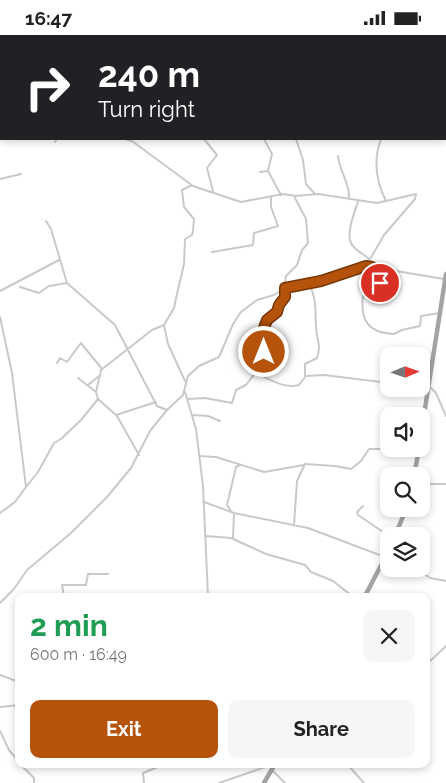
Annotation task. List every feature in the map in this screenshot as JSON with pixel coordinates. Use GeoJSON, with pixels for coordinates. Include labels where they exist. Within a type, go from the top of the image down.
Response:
{"type":"FeatureCollection","features":[{"type":"Feature","properties":{"kind":"main road"},"geometry":{"type":"LineString","coordinates":[[430,373],[446,277]]}},
{"type":"Feature","properties":{"kind":"main road"},"geometry":{"type":"LineString","coordinates":[[367,593],[380,567]]}},
{"type":"Feature","properties":{"kind":"main road"},"geometry":{"type":"LineString","coordinates":[[264,783],[272,770]]}},
{"type":"Feature","properties":{"kind":"street"},"geometry":{"type":"LineString","coordinates":[[132,140],[192,185],[241,202],[281,195],[315,194],[373,203],[413,194],[417,195],[384,235],[366,266]]}},
{"type":"Feature","properties":{"kind":"street"},"geometry":{"type":"LineString","coordinates":[[205,140],[218,155],[207,168],[214,192]]}},
{"type":"Feature","properties":{"kind":"street"},"geometry":{"type":"LineString","coordinates":[[265,140],[272,154],[268,171],[281,195]]}},
{"type":"Feature","properties":{"kind":"street"},"geometry":{"type":"LineString","coordinates":[[296,140],[303,160],[306,184],[315,194]]}},
{"type":"Feature","properties":{"kind":"street"},"geometry":{"type":"LineString","coordinates":[[381,140],[375,157],[380,189],[386,201]]}},
{"type":"Feature","properties":{"kind":"street"},"geometry":{"type":"LineString","coordinates":[[338,156],[339,166],[348,184],[349,198]]}},
{"type":"Feature","properties":{"kind":"street"},"geometry":{"type":"LineString","coordinates":[[260,172],[268,171]]}},
{"type":"Feature","properties":{"kind":"street"},"geometry":{"type":"LineString","coordinates":[[0,179],[21,173]]}},
{"type":"Feature","properties":{"kind":"street"},"geometry":{"type":"LineString","coordinates":[[139,455],[116,415],[98,399],[96,392],[99,376],[102,369],[128,348],[152,330],[164,325],[174,308],[184,264],[185,239],[193,233],[194,219],[185,209],[182,191],[183,188],[192,185]]}},
{"type":"Feature","properties":{"kind":"street"},"geometry":{"type":"LineString","coordinates":[[188,399],[205,398],[232,403],[236,390],[246,385],[256,372],[264,351],[259,341],[267,320],[277,312],[279,305],[285,297],[284,289],[287,274],[297,265],[301,251],[308,243],[306,219],[294,196]]}},
{"type":"Feature","properties":{"kind":"street"},"geometry":{"type":"LineString","coordinates":[[212,252],[253,245],[254,233],[278,226],[271,207],[271,197]]}},
{"type":"Feature","properties":{"kind":"street"},"geometry":{"type":"LineString","coordinates":[[358,201],[350,230],[350,241],[354,247],[369,259]]}},
{"type":"Feature","properties":{"kind":"street"},"geometry":{"type":"LineString","coordinates":[[46,221],[51,229],[67,283],[112,321],[160,409],[166,410]]}},
{"type":"Feature","properties":{"kind":"street"},"geometry":{"type":"LineString","coordinates":[[0,291],[60,260]]}},
{"type":"Feature","properties":{"kind":"street"},"geometry":{"type":"LineString","coordinates":[[186,381],[197,368],[219,357],[232,327],[242,312],[259,298],[366,266],[390,271],[446,277]]}},
{"type":"Feature","properties":{"kind":"street"},"geometry":{"type":"LineString","coordinates":[[372,267],[379,285],[378,292],[363,297],[362,317],[371,327],[394,334],[420,326],[421,316],[440,313]]}},
{"type":"Feature","properties":{"kind":"street"},"geometry":{"type":"LineString","coordinates":[[379,285],[383,281],[385,273],[390,271]]}},
{"type":"Feature","properties":{"kind":"street"},"geometry":{"type":"LineString","coordinates":[[20,287],[40,293],[49,286],[67,283]]}},
{"type":"Feature","properties":{"kind":"street"},"geometry":{"type":"LineString","coordinates":[[256,372],[266,379],[291,386],[298,385],[305,377],[305,364],[317,358],[320,344],[316,329],[316,302],[309,284]]}},
{"type":"Feature","properties":{"kind":"street"},"geometry":{"type":"LineString","coordinates":[[0,317],[12,373],[26,487]]}},
{"type":"Feature","properties":{"kind":"street"},"geometry":{"type":"LineString","coordinates":[[0,603],[12,591],[26,571],[71,533],[110,494],[139,455],[148,433],[166,410],[185,392],[186,381],[168,344],[164,325]]}},
{"type":"Feature","properties":{"kind":"street"},"geometry":{"type":"LineString","coordinates":[[57,363],[60,358],[67,362],[81,343],[102,369]]}},
{"type":"Feature","properties":{"kind":"street"},"geometry":{"type":"LineString","coordinates":[[305,377],[324,375],[380,382]]}},
{"type":"Feature","properties":{"kind":"street"},"geometry":{"type":"LineString","coordinates":[[88,385],[99,376]]}},
{"type":"Feature","properties":{"kind":"street"},"geometry":{"type":"LineString","coordinates":[[78,378],[96,392]]}},
{"type":"Feature","properties":{"kind":"street"},"geometry":{"type":"LineString","coordinates":[[430,387],[436,393],[446,416]]}},
{"type":"Feature","properties":{"kind":"street"},"geometry":{"type":"LineString","coordinates":[[185,392],[192,415],[199,456],[204,502],[208,593]]}},
{"type":"Feature","properties":{"kind":"street"},"geometry":{"type":"LineString","coordinates":[[182,396],[187,395]]}},
{"type":"Feature","properties":{"kind":"street"},"geometry":{"type":"LineString","coordinates":[[0,513],[15,502],[38,472],[54,443],[81,420],[98,399]]}},
{"type":"Feature","properties":{"kind":"street"},"geometry":{"type":"LineString","coordinates":[[116,415],[156,402]]}},
{"type":"Feature","properties":{"kind":"street"},"geometry":{"type":"LineString","coordinates":[[192,415],[208,415],[220,421]]}},
{"type":"Feature","properties":{"kind":"street"},"geometry":{"type":"LineString","coordinates":[[199,456],[216,457],[266,472],[305,464],[351,469],[361,461],[369,449],[380,449]]}},
{"type":"Feature","properties":{"kind":"street"},"geometry":{"type":"LineString","coordinates":[[294,525],[296,481],[305,464]]}},
{"type":"Feature","properties":{"kind":"street"},"geometry":{"type":"LineString","coordinates":[[233,512],[228,508],[228,501],[233,475],[236,467],[240,465]]}},
{"type":"Feature","properties":{"kind":"street"},"geometry":{"type":"LineString","coordinates":[[430,485],[446,484]]}},
{"type":"Feature","properties":{"kind":"street"},"geometry":{"type":"LineString","coordinates":[[204,502],[233,512],[331,535],[380,555]]}},
{"type":"Feature","properties":{"kind":"street"},"geometry":{"type":"LineString","coordinates":[[363,506],[357,512],[358,515],[380,531]]}},
{"type":"Feature","properties":{"kind":"street"},"geometry":{"type":"LineString","coordinates":[[233,512],[233,539]]}},
{"type":"Feature","properties":{"kind":"street"},"geometry":{"type":"LineString","coordinates":[[205,536],[233,539],[266,554],[305,565],[311,572],[333,581],[348,593]]}},
{"type":"Feature","properties":{"kind":"street"},"geometry":{"type":"LineString","coordinates":[[63,593],[62,585],[86,585],[88,574],[108,574]]}},
{"type":"Feature","properties":{"kind":"street"},"geometry":{"type":"LineString","coordinates":[[429,577],[446,581]]}},
{"type":"Feature","properties":{"kind":"street"},"geometry":{"type":"LineString","coordinates":[[430,661],[446,646]]}},
{"type":"Feature","properties":{"kind":"street"},"geometry":{"type":"LineString","coordinates":[[0,675],[15,681]]}},
{"type":"Feature","properties":{"kind":"street"},"geometry":{"type":"LineString","coordinates":[[0,707],[15,705]]}},
{"type":"Feature","properties":{"kind":"street"},"geometry":{"type":"LineString","coordinates":[[0,731],[15,758]]}},
{"type":"Feature","properties":{"kind":"street"},"geometry":{"type":"LineString","coordinates":[[24,768],[34,778],[34,783]]}},
{"type":"Feature","properties":{"kind":"street"},"geometry":{"type":"LineString","coordinates":[[144,783],[144,773],[156,768]]}},
{"type":"Feature","properties":{"kind":"street"},"geometry":{"type":"LineString","coordinates":[[219,783],[263,768]]}},
{"type":"Feature","properties":{"kind":"street"},"geometry":{"type":"LineString","coordinates":[[351,768],[364,783]]}},
{"type":"Feature","properties":{"kind":"street"},"geometry":{"type":"LineString","coordinates":[[272,770],[284,783]]}},
{"type":"Feature","properties":{"kind":"route"},"geometry":{"type":"LineString","coordinates":[[264,352],[259,341],[267,320],[277,312],[279,305],[286,295],[285,288],[321,281],[366,266],[372,267],[379,285],[380,283]]}}]}
